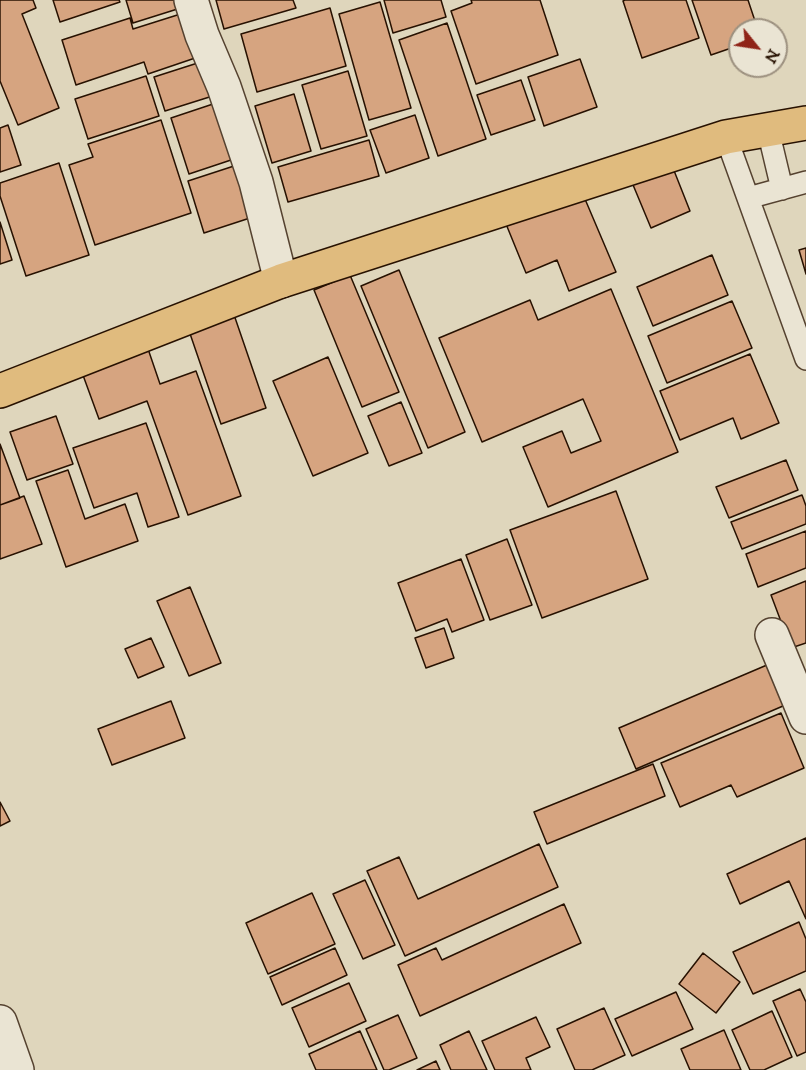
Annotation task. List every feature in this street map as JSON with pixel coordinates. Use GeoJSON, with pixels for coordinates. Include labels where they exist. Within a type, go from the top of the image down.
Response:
{"type":"FeatureCollection","features":[{"type":"Feature","properties":{"kind":"main road"},"geometry":{"type":"LineString","coordinates":[[0,391],[281,281],[726,137],[806,123]]}},
{"type":"Feature","properties":{"kind":"street"},"geometry":{"type":"LineString","coordinates":[[190,0],[224,87],[256,182],[281,281]]}},
{"type":"Feature","properties":{"kind":"street"},"geometry":{"type":"LineString","coordinates":[[772,635],[806,717]]}},
{"type":"Feature","properties":{"kind":"street"},"geometry":{"type":"LineString","coordinates":[[0,1022],[17,1070]]}},
{"type":"Feature","properties":{"kind":"lane"},"geometry":{"type":"LineString","coordinates":[[768,130],[782,189]]}},
{"type":"Feature","properties":{"kind":"lane"},"geometry":{"type":"LineString","coordinates":[[726,137],[806,359]]}},
{"type":"Feature","properties":{"kind":"lane"},"geometry":{"type":"LineString","coordinates":[[748,198],[806,182]]}},
{"type":"Feature","properties":{"kind":"building"},"geometry":{"type":"Polygon","coordinates":[[[0,0],[33,0],[36,8],[22,14],[59,108],[18,125],[0,81],[0,0]]]}},
{"type":"Feature","properties":{"kind":"building"},"geometry":{"type":"Polygon","coordinates":[[[53,0],[119,0],[120,2],[60,22],[53,0]]]}},
{"type":"Feature","properties":{"kind":"building"},"geometry":{"type":"Polygon","coordinates":[[[126,0],[185,0],[187,6],[133,23],[126,0]]]}},
{"type":"Feature","properties":{"kind":"building"},"geometry":{"type":"Polygon","coordinates":[[[216,0],[293,0],[296,8],[224,29],[216,0]]]}},
{"type":"Feature","properties":{"kind":"building"},"geometry":{"type":"Polygon","coordinates":[[[384,0],[441,0],[446,17],[393,33],[384,0]]]}},
{"type":"Feature","properties":{"kind":"building"},"geometry":{"type":"Polygon","coordinates":[[[471,0],[540,0],[558,55],[476,84],[451,11],[472,3],[471,0]]]}},
{"type":"Feature","properties":{"kind":"building"},"geometry":{"type":"Polygon","coordinates":[[[686,0],[699,38],[642,58],[623,1],[686,0]]]}},
{"type":"Feature","properties":{"kind":"building"},"geometry":{"type":"Polygon","coordinates":[[[692,0],[748,0],[754,18],[728,18],[728,49],[711,55],[692,0]]]}},
{"type":"Feature","properties":{"kind":"building"},"geometry":{"type":"Polygon","coordinates":[[[380,2],[411,108],[369,120],[339,14],[380,2]]]}},
{"type":"Feature","properties":{"kind":"building"},"geometry":{"type":"Polygon","coordinates":[[[330,8],[346,66],[257,92],[241,34],[330,8]]]}},
{"type":"Feature","properties":{"kind":"building"},"geometry":{"type":"Polygon","coordinates":[[[190,11],[204,55],[148,74],[144,62],[76,85],[62,40],[130,18],[133,29],[190,11]]]}},
{"type":"Feature","properties":{"kind":"building"},"geometry":{"type":"Polygon","coordinates":[[[447,23],[486,139],[438,156],[399,40],[447,23]]]}},
{"type":"Feature","properties":{"kind":"building"},"geometry":{"type":"Polygon","coordinates":[[[580,59],[597,107],[544,126],[528,77],[580,59]]]}},
{"type":"Feature","properties":{"kind":"building"},"geometry":{"type":"Polygon","coordinates":[[[207,60],[219,94],[165,111],[154,77],[207,60]]]}},
{"type":"Feature","properties":{"kind":"building"},"geometry":{"type":"Polygon","coordinates":[[[348,71],[367,136],[321,149],[302,85],[348,71]]]}},
{"type":"Feature","properties":{"kind":"building"},"geometry":{"type":"Polygon","coordinates":[[[146,76],[159,116],[88,139],[75,99],[146,76]]]}},
{"type":"Feature","properties":{"kind":"building"},"geometry":{"type":"Polygon","coordinates":[[[521,80],[535,120],[491,135],[477,95],[521,80]]]}},
{"type":"Feature","properties":{"kind":"building"},"geometry":{"type":"Polygon","coordinates":[[[294,94],[311,151],[272,163],[255,106],[294,94]]]}},
{"type":"Feature","properties":{"kind":"building"},"geometry":{"type":"Polygon","coordinates":[[[222,101],[240,157],[189,174],[171,118],[222,101]]]}},
{"type":"Feature","properties":{"kind":"building"},"geometry":{"type":"Polygon","coordinates":[[[415,115],[429,158],[386,173],[370,130],[415,115]]]}},
{"type":"Feature","properties":{"kind":"building"},"geometry":{"type":"Polygon","coordinates":[[[161,120],[191,213],[95,245],[69,165],[93,157],[88,144],[161,120]]]}},
{"type":"Feature","properties":{"kind":"building"},"geometry":{"type":"Polygon","coordinates":[[[8,125],[21,165],[0,172],[0,128],[8,125]]]}},
{"type":"Feature","properties":{"kind":"building"},"geometry":{"type":"Polygon","coordinates":[[[369,140],[379,176],[288,202],[278,167],[369,140]]]}},
{"type":"Feature","properties":{"kind":"building"},"geometry":{"type":"Polygon","coordinates":[[[59,163],[89,255],[26,276],[0,196],[0,183],[59,163]]]}},
{"type":"Feature","properties":{"kind":"building"},"geometry":{"type":"Polygon","coordinates":[[[671,163],[690,211],[651,228],[631,180],[671,163]]]}},
{"type":"Feature","properties":{"kind":"building"},"geometry":{"type":"Polygon","coordinates":[[[237,165],[253,217],[204,233],[188,181],[237,165]]]}},
{"type":"Feature","properties":{"kind":"building"},"geometry":{"type":"Polygon","coordinates":[[[582,192],[616,272],[569,291],[557,260],[526,273],[506,224],[582,192]]]}},
{"type":"Feature","properties":{"kind":"building"},"geometry":{"type":"Polygon","coordinates":[[[0,222],[12,260],[0,264],[0,222]]]}},
{"type":"Feature","properties":{"kind":"building"},"geometry":{"type":"Polygon","coordinates":[[[806,248],[806,274],[799,250],[806,248]]]}},
{"type":"Feature","properties":{"kind":"building"},"geometry":{"type":"Polygon","coordinates":[[[712,255],[728,295],[653,326],[637,287],[712,255]]]}},
{"type":"Feature","properties":{"kind":"building"},"geometry":{"type":"Polygon","coordinates":[[[399,270],[465,432],[428,448],[361,286],[399,270]]]}},
{"type":"Feature","properties":{"kind":"building"},"geometry":{"type":"Polygon","coordinates":[[[350,275],[399,392],[362,407],[314,290],[350,275]]]}},
{"type":"Feature","properties":{"kind":"building"},"geometry":{"type":"Polygon","coordinates":[[[611,289],[678,452],[548,507],[523,447],[562,431],[571,453],[601,441],[583,399],[482,442],[439,338],[530,300],[538,320],[611,289]]]}},
{"type":"Feature","properties":{"kind":"building"},"geometry":{"type":"Polygon","coordinates":[[[732,301],[752,348],[667,383],[648,336],[732,301]]]}},
{"type":"Feature","properties":{"kind":"building"},"geometry":{"type":"Polygon","coordinates":[[[231,306],[266,408],[221,424],[186,322],[231,306]]]}},
{"type":"Feature","properties":{"kind":"building"},"geometry":{"type":"Polygon","coordinates":[[[146,343],[160,384],[196,371],[241,496],[188,515],[147,401],[99,419],[80,367],[146,343]]]}},
{"type":"Feature","properties":{"kind":"building"},"geometry":{"type":"Polygon","coordinates":[[[750,354],[779,423],[741,439],[733,418],[680,440],[660,391],[750,354]]]}},
{"type":"Feature","properties":{"kind":"building"},"geometry":{"type":"Polygon","coordinates":[[[328,357],[368,453],[313,476],[273,381],[328,357]]]}},
{"type":"Feature","properties":{"kind":"building"},"geometry":{"type":"Polygon","coordinates":[[[401,402],[422,453],[389,466],[368,416],[401,402]]]}},
{"type":"Feature","properties":{"kind":"building"},"geometry":{"type":"Polygon","coordinates":[[[56,416],[73,464],[27,480],[10,432],[56,416]]]}},
{"type":"Feature","properties":{"kind":"building"},"geometry":{"type":"Polygon","coordinates":[[[146,423],[179,517],[148,527],[137,493],[94,508],[73,448],[146,423]]]}},
{"type":"Feature","properties":{"kind":"building"},"geometry":{"type":"Polygon","coordinates":[[[0,444],[20,498],[0,505],[0,444]]]}},
{"type":"Feature","properties":{"kind":"building"},"geometry":{"type":"Polygon","coordinates":[[[786,460],[798,490],[729,518],[716,487],[786,460]]]}},
{"type":"Feature","properties":{"kind":"building"},"geometry":{"type":"Polygon","coordinates":[[[68,470],[85,519],[125,504],[138,541],[66,567],[36,481],[68,470]]]}},
{"type":"Feature","properties":{"kind":"building"},"geometry":{"type":"Polygon","coordinates":[[[616,491],[648,579],[542,618],[510,530],[616,491]]]}},
{"type":"Feature","properties":{"kind":"building"},"geometry":{"type":"Polygon","coordinates":[[[802,495],[806,506],[806,524],[742,549],[731,522],[802,495]]]}},
{"type":"Feature","properties":{"kind":"building"},"geometry":{"type":"Polygon","coordinates":[[[24,496],[42,544],[0,559],[0,505],[24,496]]]}},
{"type":"Feature","properties":{"kind":"building"},"geometry":{"type":"Polygon","coordinates":[[[806,531],[806,568],[758,587],[746,554],[806,531]]]}},
{"type":"Feature","properties":{"kind":"building"},"geometry":{"type":"Polygon","coordinates":[[[507,539],[532,605],[490,620],[466,555],[507,539]]]}},
{"type":"Feature","properties":{"kind":"building"},"geometry":{"type":"Polygon","coordinates":[[[461,559],[484,620],[452,632],[447,619],[416,631],[398,583],[461,559]]]}},
{"type":"Feature","properties":{"kind":"building"},"geometry":{"type":"Polygon","coordinates":[[[806,581],[806,643],[791,648],[771,595],[806,581]]]}},
{"type":"Feature","properties":{"kind":"building"},"geometry":{"type":"Polygon","coordinates":[[[190,587],[221,663],[189,676],[157,601],[190,587]]]}},
{"type":"Feature","properties":{"kind":"building"},"geometry":{"type":"Polygon","coordinates":[[[444,628],[454,658],[426,668],[415,638],[444,628]]]}},
{"type":"Feature","properties":{"kind":"building"},"geometry":{"type":"Polygon","coordinates":[[[151,638],[164,667],[138,678],[125,649],[151,638]]]}},
{"type":"Feature","properties":{"kind":"building"},"geometry":{"type":"Polygon","coordinates":[[[774,662],[790,703],[636,769],[619,728],[774,662]]]}},
{"type":"Feature","properties":{"kind":"building"},"geometry":{"type":"Polygon","coordinates":[[[171,701],[185,738],[112,765],[98,729],[171,701]]]}},
{"type":"Feature","properties":{"kind":"building"},"geometry":{"type":"Polygon","coordinates":[[[781,713],[804,768],[737,797],[731,785],[680,807],[661,763],[781,713]]]}},
{"type":"Feature","properties":{"kind":"building"},"geometry":{"type":"Polygon","coordinates":[[[653,764],[665,796],[547,844],[534,812],[653,764]]]}},
{"type":"Feature","properties":{"kind":"building"},"geometry":{"type":"Polygon","coordinates":[[[0,802],[10,821],[0,826],[0,802]]]}},
{"type":"Feature","properties":{"kind":"building"},"geometry":{"type":"Polygon","coordinates":[[[806,838],[806,919],[789,881],[740,904],[727,874],[806,838]]]}},
{"type":"Feature","properties":{"kind":"building"},"geometry":{"type":"Polygon","coordinates":[[[539,844],[558,887],[405,956],[367,871],[399,857],[418,899],[539,844]]]}},
{"type":"Feature","properties":{"kind":"building"},"geometry":{"type":"Polygon","coordinates":[[[365,880],[395,945],[363,959],[333,894],[365,880]]]}},
{"type":"Feature","properties":{"kind":"building"},"geometry":{"type":"Polygon","coordinates":[[[312,893],[335,944],[268,974],[246,923],[312,893]]]}},
{"type":"Feature","properties":{"kind":"building"},"geometry":{"type":"Polygon","coordinates":[[[564,904],[581,943],[420,1016],[398,965],[436,948],[442,960],[564,904]]]}},
{"type":"Feature","properties":{"kind":"building"},"geometry":{"type":"Polygon","coordinates":[[[799,922],[806,939],[806,971],[753,994],[733,952],[799,922]]]}},
{"type":"Feature","properties":{"kind":"building"},"geometry":{"type":"Polygon","coordinates":[[[335,948],[347,975],[282,1005],[270,977],[335,948]]]}},
{"type":"Feature","properties":{"kind":"building"},"geometry":{"type":"Polygon","coordinates":[[[703,953],[740,982],[716,1013],[679,984],[703,953]]]}},
{"type":"Feature","properties":{"kind":"building"},"geometry":{"type":"Polygon","coordinates":[[[349,983],[366,1021],[309,1047],[292,1008],[349,983]]]}},
{"type":"Feature","properties":{"kind":"building"},"geometry":{"type":"Polygon","coordinates":[[[800,989],[806,1002],[806,1052],[797,1056],[773,1001],[800,989]]]}},
{"type":"Feature","properties":{"kind":"building"},"geometry":{"type":"Polygon","coordinates":[[[676,992],[693,1029],[632,1056],[615,1019],[676,992]]]}},
{"type":"Feature","properties":{"kind":"building"},"geometry":{"type":"Polygon","coordinates":[[[604,1008],[625,1055],[592,1070],[575,1070],[557,1029],[604,1008]]]}},
{"type":"Feature","properties":{"kind":"building"},"geometry":{"type":"Polygon","coordinates":[[[772,1011],[792,1057],[764,1070],[750,1070],[732,1030],[772,1011]]]}},
{"type":"Feature","properties":{"kind":"building"},"geometry":{"type":"Polygon","coordinates":[[[398,1015],[417,1058],[384,1070],[366,1029],[398,1015]]]}},
{"type":"Feature","properties":{"kind":"building"},"geometry":{"type":"Polygon","coordinates":[[[536,1017],[550,1047],[526,1058],[531,1070],[495,1070],[482,1041],[536,1017]]]}},
{"type":"Feature","properties":{"kind":"building"},"geometry":{"type":"Polygon","coordinates":[[[724,1030],[741,1070],[690,1070],[681,1049],[724,1030]]]}},
{"type":"Feature","properties":{"kind":"building"},"geometry":{"type":"Polygon","coordinates":[[[360,1031],[377,1070],[316,1070],[309,1054],[360,1031]]]}},
{"type":"Feature","properties":{"kind":"building"},"geometry":{"type":"Polygon","coordinates":[[[469,1031],[487,1070],[451,1070],[440,1045],[469,1031]]]}},
{"type":"Feature","properties":{"kind":"building"},"geometry":{"type":"Polygon","coordinates":[[[436,1061],[440,1070],[417,1070],[436,1061]]]}}]}
